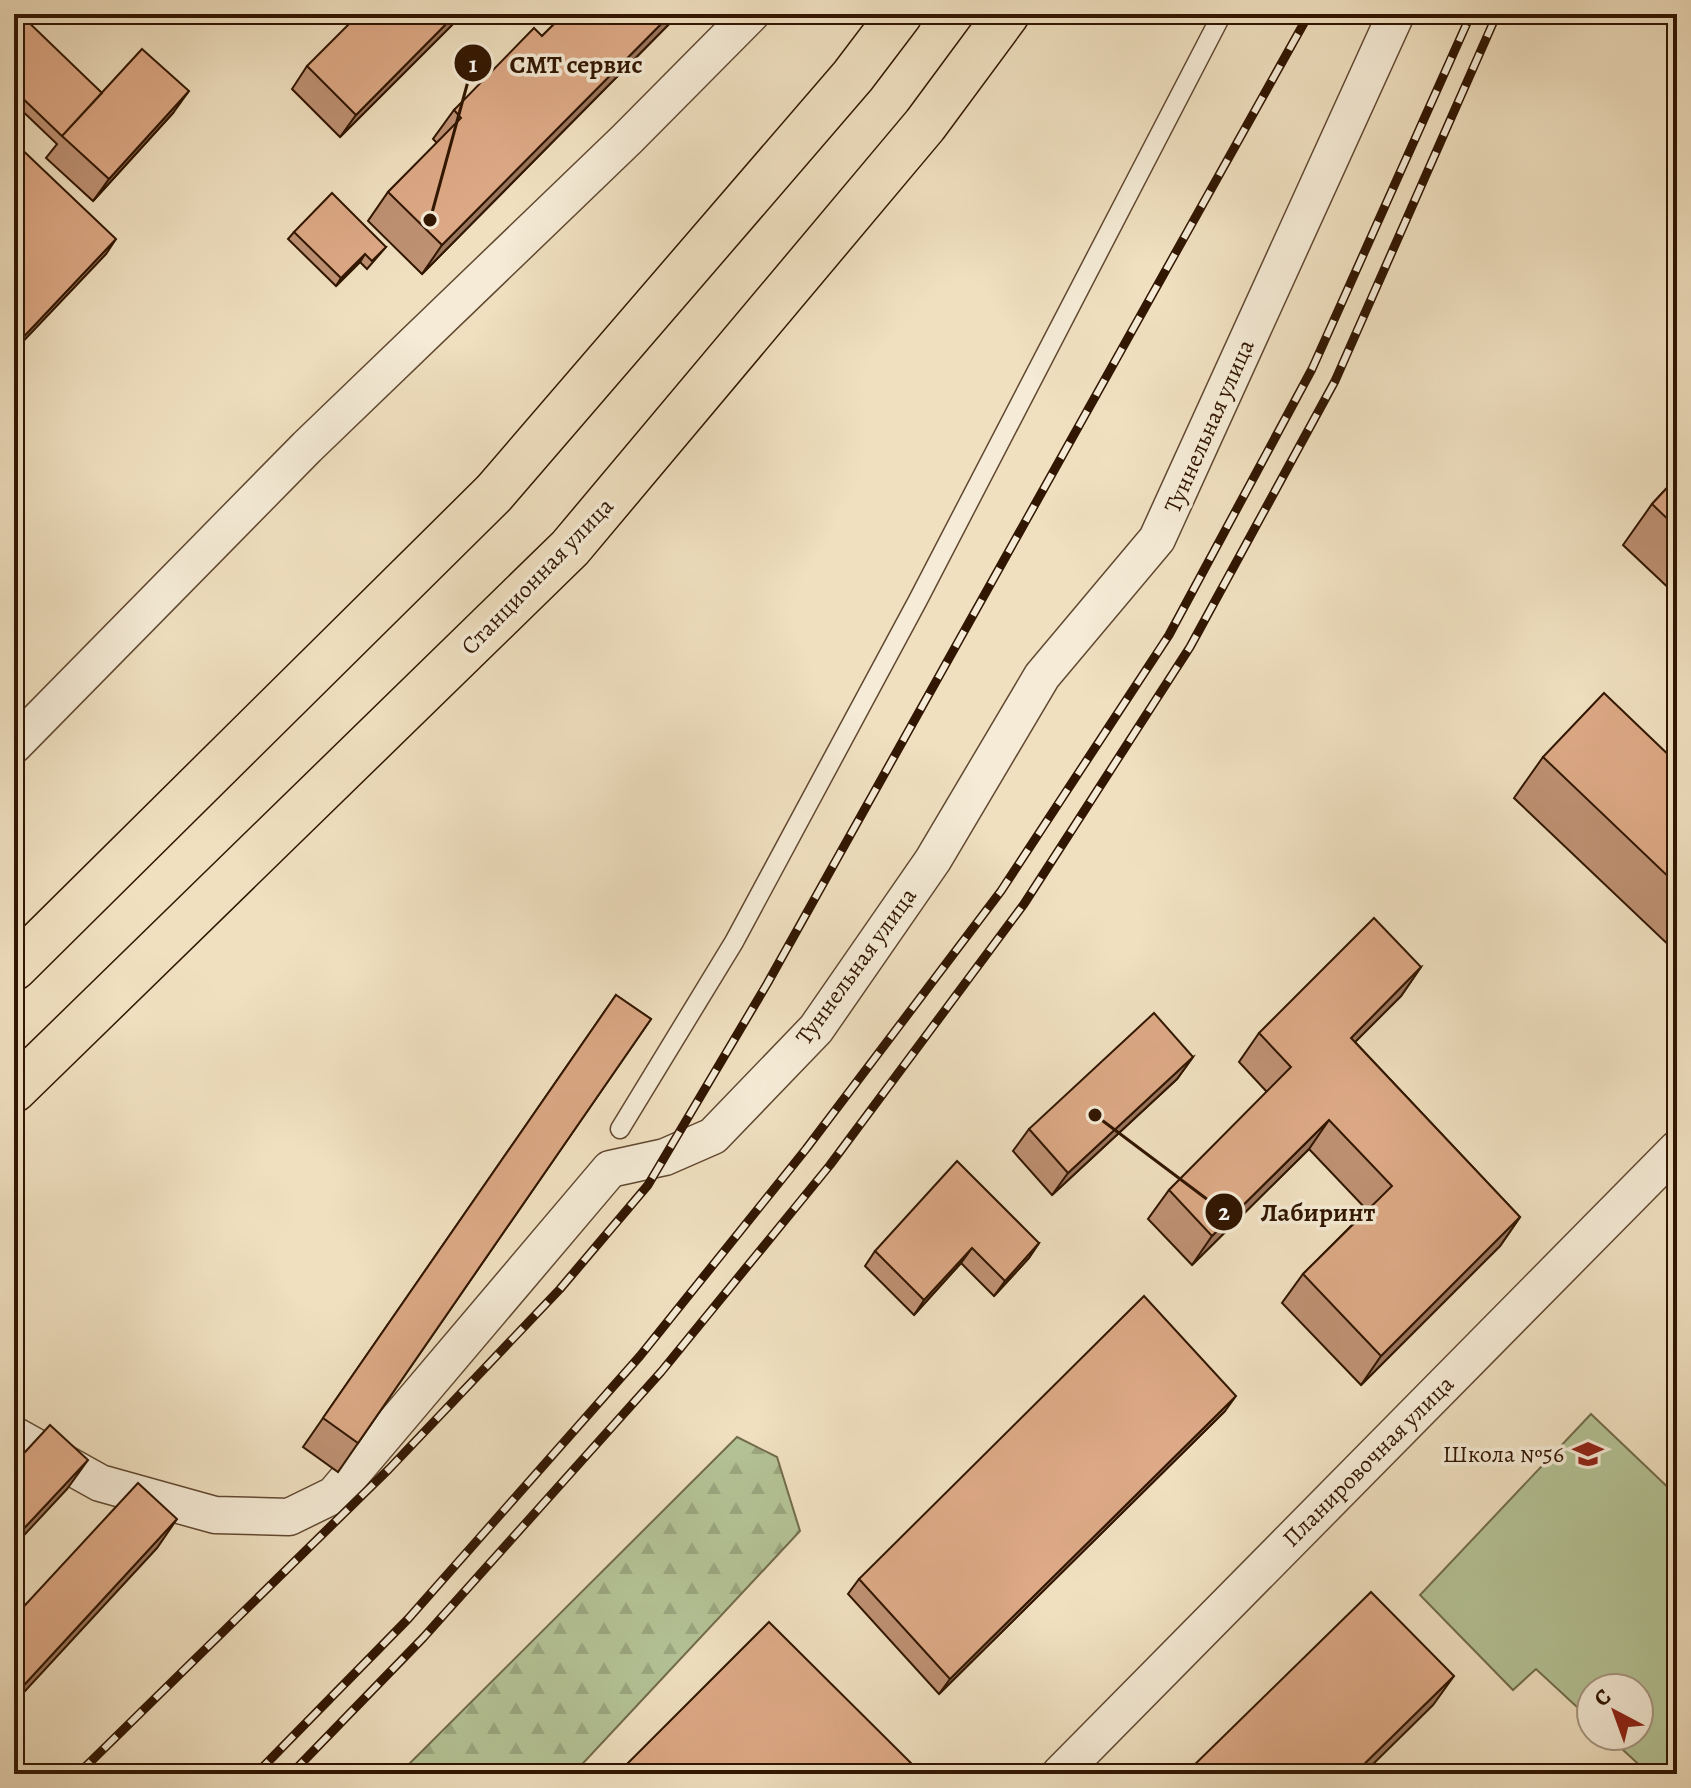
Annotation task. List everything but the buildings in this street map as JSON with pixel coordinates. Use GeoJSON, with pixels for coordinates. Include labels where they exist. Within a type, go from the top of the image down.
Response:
{"type":"FeatureCollection","features":[{"type":"Feature","properties":{"kind":"main road"},"geometry":{"type":"LineString","coordinates":[[14,968],[494,493],[853,76],[900,14]]}},
{"type":"Feature","properties":{"kind":"main road","name":"Станционная улица"},"geometry":{"type":"LineString","coordinates":[[14,1090],[570,548],[925,125],[1007,14]]}},
{"type":"Feature","properties":{"kind":"street","name":"Туннельная улица"},"geometry":{"type":"LineString","coordinates":[[15,1438],[100,1483],[215,1515],[289,1517],[334,1495],[610,1169],[665,1157],[713,1136],[724,1125],[816,1029],[933,860],[1042,676],[1157,539],[1396,14]]}},
{"type":"Feature","properties":{"kind":"street"},"geometry":{"type":"LineString","coordinates":[[14,745],[307,447],[744,17]]}},
{"type":"Feature","properties":{"kind":"street","name":"Планировочная улица"},"geometry":{"type":"LineString","coordinates":[[1060,1774],[1677,1149]]}},
{"type":"Feature","properties":{"kind":"lane"},"geometry":{"type":"LineString","coordinates":[[620,1129],[741,929],[918,600],[1222,14]]}},
{"type":"Feature","properties":{"kind":"green space"},"geometry":{"type":"Polygon","coordinates":[[[1591,1414],[1677,1496],[1677,1774],[1649,1774],[1625,1752],[1655,1752],[1655,1672],[1575,1672],[1575,1705],[1536,1669],[1513,1690],[1420,1595],[1591,1414]]]}},
{"type":"Feature","properties":{"kind":"green space"},"geometry":{"type":"Polygon","coordinates":[[[737,1437],[777,1457],[800,1531],[573,1774],[399,1774],[737,1437]]]}},
{"type":"Feature","properties":{"kind":"railway"},"geometry":{"type":"LineString","coordinates":[[78,1774],[389,1469],[560,1289],[648,1185],[767,984],[1309,14]]}},
{"type":"Feature","properties":{"kind":"railway"},"geometry":{"type":"LineString","coordinates":[[256,1774],[408,1619],[640,1356],[806,1149],[1001,891],[1169,635],[1312,369],[1471,14]]}},
{"type":"Feature","properties":{"kind":"railway"},"geometry":{"type":"LineString","coordinates":[[291,1774],[423,1638],[661,1372],[830,1165],[1024,904],[1190,647],[1335,381],[1497,14]]}},
{"type":"Feature","properties":{"kind":"place","name":"СМТ сервис"},"geometry":{"type":"Point","coordinates":[430,220]}},
{"type":"Feature","properties":{"kind":"place","name":"Лабиринт"},"geometry":{"type":"Point","coordinates":[1095,1115]}},
{"type":"Feature","properties":{"kind":"place","name":"Школа №56"},"geometry":{"type":"Point","coordinates":[1588,1454]}}]}
